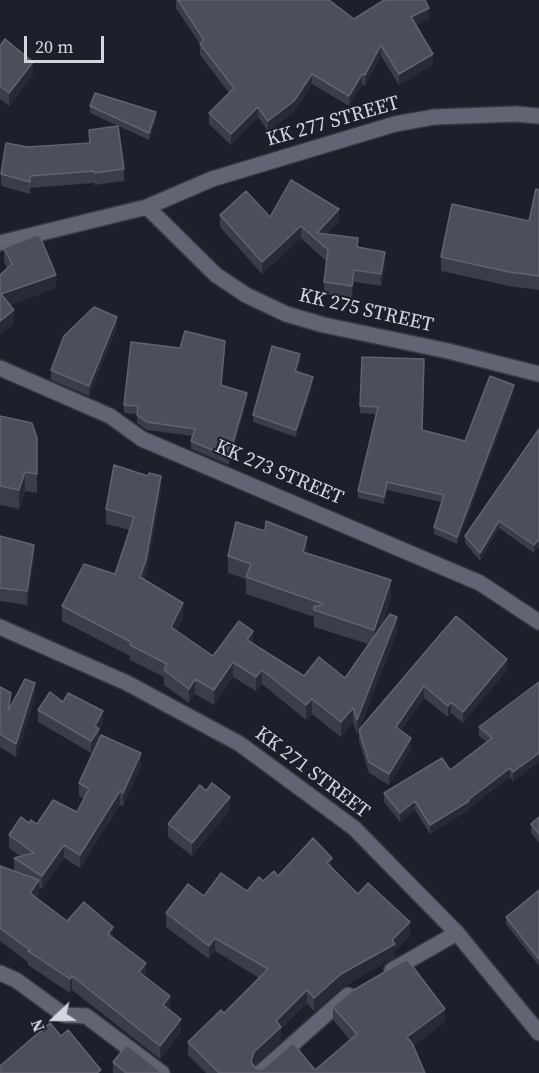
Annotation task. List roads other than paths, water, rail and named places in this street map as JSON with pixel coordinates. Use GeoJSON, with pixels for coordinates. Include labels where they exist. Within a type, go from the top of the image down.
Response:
{"type":"FeatureCollection","features":[{"type":"Feature","properties":{"kind":"street","name":"KK 277 STREET"},"geometry":{"type":"LineString","coordinates":[[0,243],[147,207],[212,179],[396,124],[434,117],[516,114],[539,116]]}},
{"type":"Feature","properties":{"kind":"street","name":"KK 275 STREET"},"geometry":{"type":"LineString","coordinates":[[147,207],[216,275],[246,295],[286,314],[324,325],[448,351],[539,374]]}},
{"type":"Feature","properties":{"kind":"street","name":"KK 273 STREET"},"geometry":{"type":"LineString","coordinates":[[0,368],[110,416],[142,438],[480,583],[539,622]]}},
{"type":"Feature","properties":{"kind":"street","name":"KK 271 STREET"},"geometry":{"type":"LineString","coordinates":[[3,633],[128,683],[240,744],[354,828],[457,933],[539,1033]]}},
{"type":"Feature","properties":{"kind":"street"},"geometry":{"type":"LineString","coordinates":[[260,1073],[346,996],[457,933]]}},
{"type":"Feature","properties":{"kind":"street"},"geometry":{"type":"LineString","coordinates":[[0,973],[16,980],[64,1015],[86,1016],[162,1073]]}}]}
